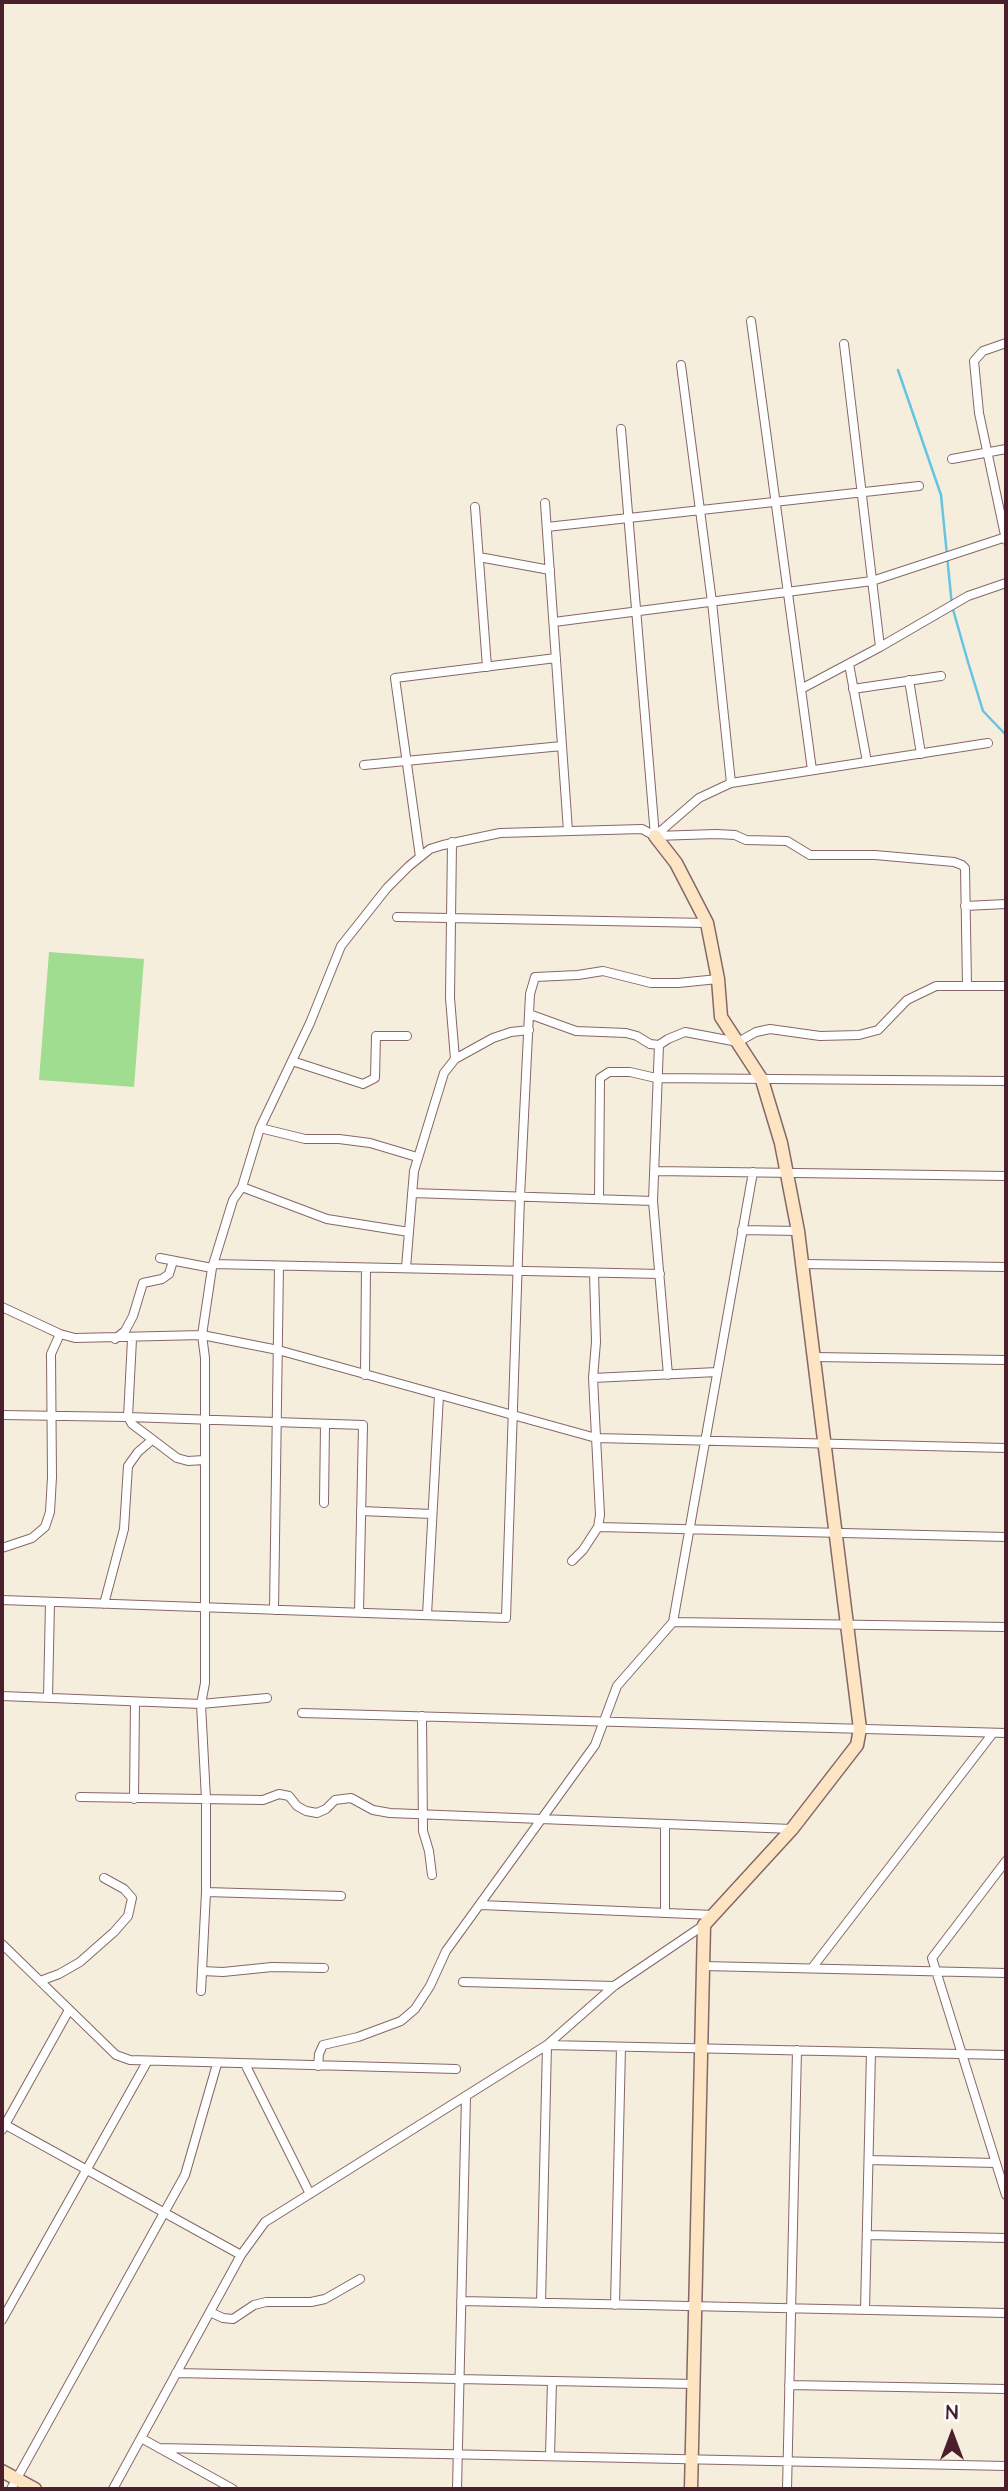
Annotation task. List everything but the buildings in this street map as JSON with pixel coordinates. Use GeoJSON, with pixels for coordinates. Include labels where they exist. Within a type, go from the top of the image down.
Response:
{"type":"FeatureCollection","features":[{"type":"Feature","properties":{"kind":"street"},"geometry":{"type":"LineString","coordinates":[[751,321],[812,770]]}},
{"type":"Feature","properties":{"kind":"street"},"geometry":{"type":"LineString","coordinates":[[844,344],[880,647]]}},
{"type":"Feature","properties":{"kind":"street"},"geometry":{"type":"LineString","coordinates":[[554,622],[872,581],[1006,538],[979,413],[974,361],[983,351],[1006,344]]}},
{"type":"Feature","properties":{"kind":"street"},"geometry":{"type":"LineString","coordinates":[[681,365],[712,602],[731,783]]}},
{"type":"Feature","properties":{"kind":"street"},"geometry":{"type":"LineString","coordinates":[[621,429],[654,836]]}},
{"type":"Feature","properties":{"kind":"street"},"geometry":{"type":"LineString","coordinates":[[952,459],[1006,449]]}},
{"type":"Feature","properties":{"kind":"street"},"geometry":{"type":"LineString","coordinates":[[547,527],[919,486]]}},
{"type":"Feature","properties":{"kind":"street"},"geometry":{"type":"LineString","coordinates":[[545,503],[568,831]]}},
{"type":"Feature","properties":{"kind":"street"},"geometry":{"type":"LineString","coordinates":[[475,507],[487,667]]}},
{"type":"Feature","properties":{"kind":"street"},"geometry":{"type":"LineString","coordinates":[[479,557],[550,570]]}},
{"type":"Feature","properties":{"kind":"street"},"geometry":{"type":"LineString","coordinates":[[801,689],[968,596],[1006,583]]}},
{"type":"Feature","properties":{"kind":"street"},"geometry":{"type":"LineString","coordinates":[[420,858],[395,678],[556,658]]}},
{"type":"Feature","properties":{"kind":"street"},"geometry":{"type":"LineString","coordinates":[[849,664],[867,762]]}},
{"type":"Feature","properties":{"kind":"street"},"geometry":{"type":"LineString","coordinates":[[853,689],[941,676]]}},
{"type":"Feature","properties":{"kind":"street"},"geometry":{"type":"LineString","coordinates":[[909,680],[921,754]]}},
{"type":"Feature","properties":{"kind":"street"},"geometry":{"type":"LineString","coordinates":[[654,836],[699,798],[731,783],[988,743]]}},
{"type":"Feature","properties":{"kind":"street"},"geometry":{"type":"LineString","coordinates":[[363,765],[562,746]]}},
{"type":"Feature","properties":{"kind":"street"},"geometry":{"type":"LineString","coordinates":[[113,2489],[241,2255],[265,2222],[547,2045],[614,1986],[704,1925],[792,1829],[857,1745],[860,1729],[803,1264],[781,1143],[762,1080],[721,1017],[718,979],[707,923],[676,863],[654,836],[642,829],[500,833],[430,849],[387,888],[341,946],[260,1128],[242,1187],[233,1200],[212,1266],[202,1335],[205,1358],[205,1683],[201,1704],[206,1799],[206,1892],[201,1992]]}},
{"type":"Feature","properties":{"kind":"street"},"geometry":{"type":"LineString","coordinates":[[654,836],[735,835],[746,840],[787,841],[810,855],[875,855],[954,862],[965,868],[967,985]]}},
{"type":"Feature","properties":{"kind":"street"},"geometry":{"type":"LineString","coordinates":[[452,842],[450,998],[455,1059]]}},
{"type":"Feature","properties":{"kind":"street"},"geometry":{"type":"LineString","coordinates":[[965,906],[1006,904]]}},
{"type":"Feature","properties":{"kind":"street"},"geometry":{"type":"LineString","coordinates":[[397,917],[707,923]]}},
{"type":"Feature","properties":{"kind":"street"},"geometry":{"type":"LineString","coordinates":[[2,1600],[506,1618],[520,1197],[529,1014],[534,977],[603,971],[652,983],[678,984],[718,979]]}},
{"type":"Feature","properties":{"kind":"street"},"geometry":{"type":"LineString","coordinates":[[529,1014],[576,1031],[626,1033],[650,1044],[659,1045],[685,1032],[737,1042],[755,1032],[770,1029],[820,1036],[870,1034],[878,1030],[907,1000],[936,986],[1006,986]]}},
{"type":"Feature","properties":{"kind":"street"},"geometry":{"type":"LineString","coordinates":[[406,1268],[417,1157],[444,1073],[455,1059],[493,1038],[529,1030]]}},
{"type":"Feature","properties":{"kind":"street"},"geometry":{"type":"LineString","coordinates":[[292,1061],[363,1084],[374,1078],[376,1036],[407,1036]]}},
{"type":"Feature","properties":{"kind":"street"},"geometry":{"type":"LineString","coordinates":[[659,1045],[653,1201],[668,1375]]}},
{"type":"Feature","properties":{"kind":"street"},"geometry":{"type":"LineString","coordinates":[[598,1199],[600,1078],[609,1072],[630,1072],[656,1078],[1006,1081]]}},
{"type":"Feature","properties":{"kind":"street"},"geometry":{"type":"LineString","coordinates":[[260,1128],[305,1139],[370,1143],[417,1157]]}},
{"type":"Feature","properties":{"kind":"street"},"geometry":{"type":"LineString","coordinates":[[655,1171],[1006,1176]]}},
{"type":"Feature","properties":{"kind":"street"},"geometry":{"type":"LineString","coordinates":[[318,2066],[323,2045],[358,2037],[401,2021],[415,2009],[430,1986],[446,1951],[594,1745],[617,1686],[673,1622],[753,1172]]}},
{"type":"Feature","properties":{"kind":"street"},"geometry":{"type":"LineString","coordinates":[[242,1187],[327,1219],[409,1232]]}},
{"type":"Feature","properties":{"kind":"street"},"geometry":{"type":"LineString","coordinates":[[412,1193],[653,1201]]}},
{"type":"Feature","properties":{"kind":"street"},"geometry":{"type":"LineString","coordinates":[[743,1230],[798,1230]]}},
{"type":"Feature","properties":{"kind":"street"},"geometry":{"type":"LineString","coordinates":[[160,1258],[212,1266],[660,1274]]}},
{"type":"Feature","properties":{"kind":"street"},"geometry":{"type":"LineString","coordinates":[[115,1339],[125,1331],[133,1316],[143,1283],[162,1279],[169,1274],[173,1261]]}},
{"type":"Feature","properties":{"kind":"street"},"geometry":{"type":"LineString","coordinates":[[803,1264],[1006,1268]]}},
{"type":"Feature","properties":{"kind":"street"},"geometry":{"type":"LineString","coordinates":[[274,1610],[279,1266]]}},
{"type":"Feature","properties":{"kind":"street"},"geometry":{"type":"LineString","coordinates":[[365,1376],[366,1268]]}},
{"type":"Feature","properties":{"kind":"street"},"geometry":{"type":"LineString","coordinates":[[572,1561],[598,1527],[600,1515],[593,1378],[596,1342],[594,1272]]}},
{"type":"Feature","properties":{"kind":"street"},"geometry":{"type":"LineString","coordinates":[[2,1307],[60,1334],[75,1338],[132,1339],[202,1335],[278,1350],[596,1438],[1006,1448]]}},
{"type":"Feature","properties":{"kind":"street"},"geometry":{"type":"LineString","coordinates":[[2,1548],[32,1538],[45,1527],[50,1512],[51,1354],[60,1334]]}},
{"type":"Feature","properties":{"kind":"street"},"geometry":{"type":"LineString","coordinates":[[132,1339],[128,1418],[132,1424],[177,1458],[188,1461],[204,1460]]}},
{"type":"Feature","properties":{"kind":"street"},"geometry":{"type":"LineString","coordinates":[[814,1357],[1006,1360]]}},
{"type":"Feature","properties":{"kind":"street"},"geometry":{"type":"LineString","coordinates":[[593,1378],[717,1373]]}},
{"type":"Feature","properties":{"kind":"street"},"geometry":{"type":"LineString","coordinates":[[426,1615],[439,1395]]}},
{"type":"Feature","properties":{"kind":"street"},"geometry":{"type":"LineString","coordinates":[[2,1415],[363,1424],[359,1612]]}},
{"type":"Feature","properties":{"kind":"street"},"geometry":{"type":"LineString","coordinates":[[324,1503],[325,1424]]}},
{"type":"Feature","properties":{"kind":"street"},"geometry":{"type":"LineString","coordinates":[[104,1604],[124,1529],[128,1466],[138,1452],[152,1440]]}},
{"type":"Feature","properties":{"kind":"street"},"geometry":{"type":"LineString","coordinates":[[361,1511],[432,1514]]}},
{"type":"Feature","properties":{"kind":"street"},"geometry":{"type":"LineString","coordinates":[[598,1527],[1006,1537]]}},
{"type":"Feature","properties":{"kind":"street"},"geometry":{"type":"LineString","coordinates":[[48,1698],[50,1602]]}},
{"type":"Feature","properties":{"kind":"street"},"geometry":{"type":"LineString","coordinates":[[673,1622],[1006,1627]]}},
{"type":"Feature","properties":{"kind":"street"},"geometry":{"type":"LineString","coordinates":[[2,1696],[201,1704],[267,1698]]}},
{"type":"Feature","properties":{"kind":"street"},"geometry":{"type":"LineString","coordinates":[[134,1799],[135,1702]]}},
{"type":"Feature","properties":{"kind":"street"},"geometry":{"type":"LineString","coordinates":[[302,1713],[1006,1733]]}},
{"type":"Feature","properties":{"kind":"street"},"geometry":{"type":"LineString","coordinates":[[422,1716],[423,1831],[432,1875]]}},
{"type":"Feature","properties":{"kind":"street"},"geometry":{"type":"LineString","coordinates":[[812,1968],[993,1733]]}},
{"type":"Feature","properties":{"kind":"street"},"geometry":{"type":"LineString","coordinates":[[80,1797],[263,1800],[279,1794],[289,1796],[297,1806],[306,1811],[317,1812],[326,1809],[335,1800],[351,1798],[373,1810],[792,1829]]}},
{"type":"Feature","properties":{"kind":"street"},"geometry":{"type":"LineString","coordinates":[[665,1824],[665,1913]]}},
{"type":"Feature","properties":{"kind":"street"},"geometry":{"type":"LineString","coordinates":[[1006,1861],[932,1958],[1006,2195]]}},
{"type":"Feature","properties":{"kind":"street"},"geometry":{"type":"LineString","coordinates":[[40,1981],[80,1962],[114,1933],[128,1916],[132,1898],[124,1889],[104,1878]]}},
{"type":"Feature","properties":{"kind":"street"},"geometry":{"type":"LineString","coordinates":[[206,1892],[341,1895]]}},
{"type":"Feature","properties":{"kind":"street"},"geometry":{"type":"LineString","coordinates":[[481,1905],[713,1915]]}},
{"type":"Feature","properties":{"kind":"street"},"geometry":{"type":"LineString","coordinates":[[691,2489],[704,1925]]}},
{"type":"Feature","properties":{"kind":"street"},"geometry":{"type":"LineString","coordinates":[[2,1944],[116,2055],[147,2062],[456,2069]]}},
{"type":"Feature","properties":{"kind":"street"},"geometry":{"type":"LineString","coordinates":[[703,1966],[1006,1973]]}},
{"type":"Feature","properties":{"kind":"street"},"geometry":{"type":"LineString","coordinates":[[202,1971],[223,1972],[272,1967],[324,1968]]}},
{"type":"Feature","properties":{"kind":"street"},"geometry":{"type":"LineString","coordinates":[[463,1982],[614,1986]]}},
{"type":"Feature","properties":{"kind":"street"},"geometry":{"type":"LineString","coordinates":[[69,2010],[3,2126],[241,2255]]}},
{"type":"Feature","properties":{"kind":"street"},"geometry":{"type":"LineString","coordinates":[[547,2045],[1006,2055]]}},
{"type":"Feature","properties":{"kind":"street"},"geometry":{"type":"LineString","coordinates":[[541,2303],[547,2045]]}},
{"type":"Feature","properties":{"kind":"street"},"geometry":{"type":"LineString","coordinates":[[615,2305],[621,2046]]}},
{"type":"Feature","properties":{"kind":"street"},"geometry":{"type":"LineString","coordinates":[[787,2489],[797,2050]]}},
{"type":"Feature","properties":{"kind":"street"},"geometry":{"type":"LineString","coordinates":[[865,2310],[871,2052]]}},
{"type":"Feature","properties":{"kind":"street"},"geometry":{"type":"LineString","coordinates":[[2,2320],[147,2062]]}},
{"type":"Feature","properties":{"kind":"street"},"geometry":{"type":"LineString","coordinates":[[13,2484],[185,2175],[217,2064]]}},
{"type":"Feature","properties":{"kind":"street"},"geometry":{"type":"LineString","coordinates":[[245,2064],[310,2194]]}},
{"type":"Feature","properties":{"kind":"street"},"geometry":{"type":"LineString","coordinates":[[457,2489],[466,2096]]}},
{"type":"Feature","properties":{"kind":"street"},"geometry":{"type":"LineString","coordinates":[[869,2160],[996,2163]]}},
{"type":"Feature","properties":{"kind":"street"},"geometry":{"type":"LineString","coordinates":[[867,2235],[1006,2238]]}},
{"type":"Feature","properties":{"kind":"street"},"geometry":{"type":"LineString","coordinates":[[210,2312],[233,2319],[254,2305],[325,2299],[360,2279]]}},
{"type":"Feature","properties":{"kind":"street"},"geometry":{"type":"LineString","coordinates":[[461,2301],[1006,2313]]}},
{"type":"Feature","properties":{"kind":"street"},"geometry":{"type":"LineString","coordinates":[[176,2373],[694,2385]]}},
{"type":"Feature","properties":{"kind":"street"},"geometry":{"type":"LineString","coordinates":[[550,2456],[552,2381]]}},
{"type":"Feature","properties":{"kind":"street"},"geometry":{"type":"LineString","coordinates":[[789,2385],[1006,2389]]}},
{"type":"Feature","properties":{"kind":"street"},"geometry":{"type":"LineString","coordinates":[[141,2438],[233,2489]]}},
{"type":"Feature","properties":{"kind":"street"},"geometry":{"type":"LineString","coordinates":[[159,2448],[1006,2466]]}},
{"type":"Feature","properties":{"kind":"street"},"geometry":{"type":"LineString","coordinates":[[2,2471],[13,2484],[35,2489]]}},
{"type":"Feature","properties":{"kind":"green space"},"geometry":{"type":"Polygon","coordinates":[[[49,952],[144,959],[134,1087],[39,1080],[49,952]]]}},
{"type":"Feature","properties":{"kind":"waterway"},"geometry":{"type":"LineString","coordinates":[[898,370],[941,495],[952,606],[968,662],[983,711],[1006,735]]}}]}
